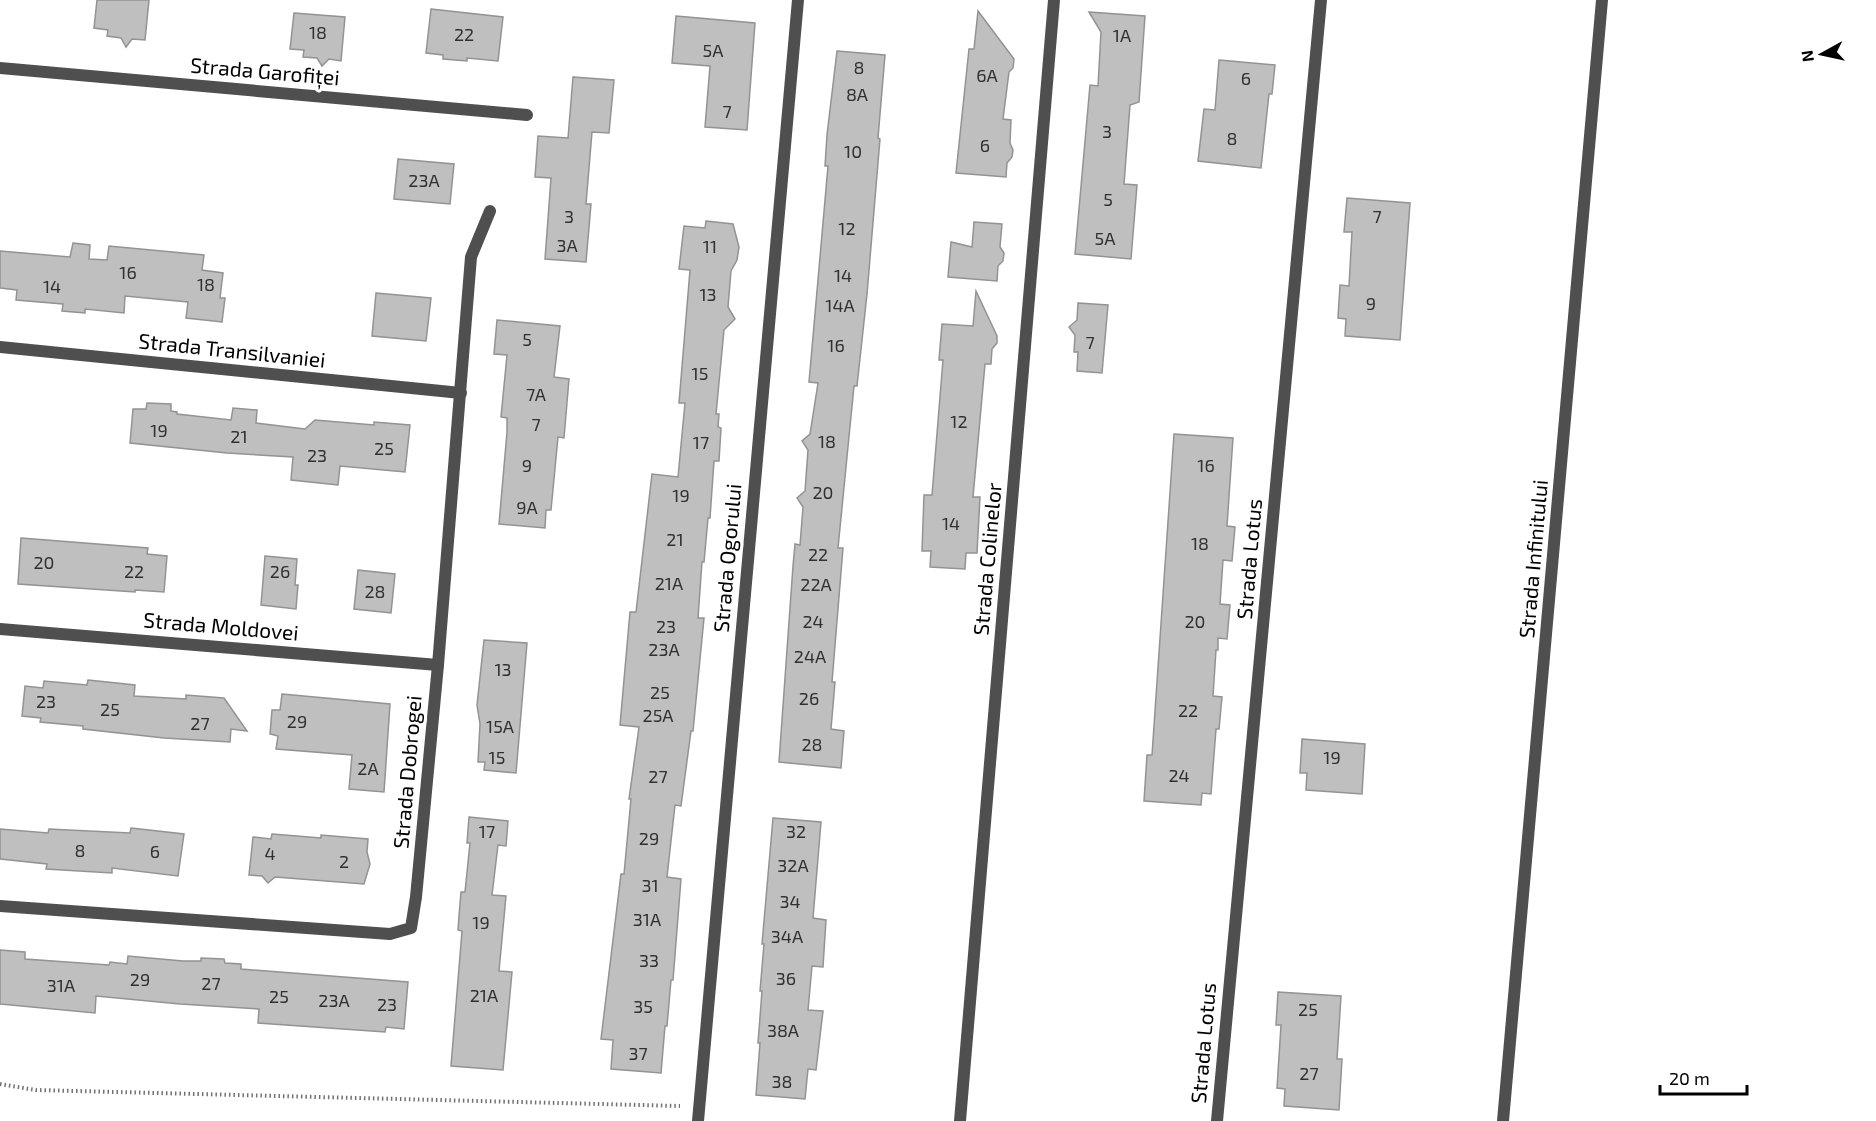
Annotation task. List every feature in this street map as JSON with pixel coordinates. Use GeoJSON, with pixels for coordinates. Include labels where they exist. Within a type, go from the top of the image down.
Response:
{"type":"FeatureCollection","features":[{"type":"Feature","properties":{"kind":"street","name":"Strada Ogorului"},"geometry":{"type":"LineString","coordinates":[[700,1121],[798,0]]}},
{"type":"Feature","properties":{"kind":"street","name":"Strada Colinelor"},"geometry":{"type":"LineString","coordinates":[[960,1121],[1054,0]]}},
{"type":"Feature","properties":{"kind":"street","name":"Strada Lotus"},"geometry":{"type":"LineString","coordinates":[[1217,1121],[1321,0]]}},
{"type":"Feature","properties":{"kind":"street","name":"Strada Infinitului"},"geometry":{"type":"LineString","coordinates":[[1503,1121],[1602,0]]}},
{"type":"Feature","properties":{"kind":"street","name":"Strada Garofiței"},"geometry":{"type":"LineString","coordinates":[[0,68],[527,115]]}},
{"type":"Feature","properties":{"kind":"street","name":"Strada Dobrogei"},"geometry":{"type":"LineString","coordinates":[[0,906],[390,933],[411,928],[416,897],[438,665],[471,257],[490,211]]}},
{"type":"Feature","properties":{"kind":"street","name":"Strada Transilvaniei"},"geometry":{"type":"LineString","coordinates":[[0,347],[461,393]]}},
{"type":"Feature","properties":{"kind":"street","name":"Strada Moldovei"},"geometry":{"type":"LineString","coordinates":[[0,629],[438,665]]}},
{"type":"Feature","properties":{"kind":"path"},"geometry":{"type":"LineString","coordinates":[[0,1084],[36,1090],[683,1106],[700,1121]]}},
{"type":"Feature","properties":{"kind":"building"},"geometry":{"type":"Polygon","coordinates":[[[97,0],[149,0],[145,40],[132,39],[126,47],[121,38],[107,36],[108,30],[94,28],[97,0]]]}},
{"type":"Feature","properties":{"kind":"building"},"geometry":{"type":"Polygon","coordinates":[[[431,9],[503,17],[498,61],[467,58],[467,61],[443,59],[443,55],[426,53],[431,9]]]}},
{"type":"Feature","properties":{"kind":"building"},"geometry":{"type":"Polygon","coordinates":[[[978,11],[1014,59],[1013,68],[1009,72],[1003,119],[1011,120],[1010,143],[1013,150],[1012,157],[1007,163],[1006,177],[956,173],[969,49],[974,49],[978,11]]]}},
{"type":"Feature","properties":{"kind":"building"},"geometry":{"type":"Polygon","coordinates":[[[1089,12],[1145,16],[1139,102],[1130,105],[1124,184],[1137,185],[1131,259],[1075,254],[1090,85],[1098,86],[1101,32],[1089,12]]]}},
{"type":"Feature","properties":{"kind":"building"},"geometry":{"type":"Polygon","coordinates":[[[294,13],[345,17],[341,61],[329,59],[322,66],[317,58],[303,57],[304,50],[290,49],[294,13]]]}},
{"type":"Feature","properties":{"kind":"building"},"geometry":{"type":"Polygon","coordinates":[[[676,16],[755,23],[747,130],[705,127],[710,66],[672,63],[676,16]]]}},
{"type":"Feature","properties":{"kind":"building"},"geometry":{"type":"Polygon","coordinates":[[[837,51],[885,55],[867,294],[857,386],[854,386],[838,548],[843,548],[832,682],[835,682],[831,729],[844,731],[841,768],[779,762],[795,544],[800,545],[803,507],[797,498],[805,491],[808,450],[802,441],[810,434],[818,383],[809,382],[828,166],[825,166],[827,135],[837,51]]]}},
{"type":"Feature","properties":{"kind":"building"},"geometry":{"type":"Polygon","coordinates":[[[1219,60],[1275,65],[1272,94],[1269,94],[1261,168],[1198,161],[1204,109],[1215,110],[1219,60]]]}},
{"type":"Feature","properties":{"kind":"building"},"geometry":{"type":"Polygon","coordinates":[[[573,77],[614,80],[609,133],[592,132],[586,204],[591,204],[586,262],[545,259],[551,178],[535,177],[538,136],[568,138],[573,77]]]}},
{"type":"Feature","properties":{"kind":"building"},"geometry":{"type":"Polygon","coordinates":[[[398,159],[454,164],[450,204],[394,199],[398,159]]]}},
{"type":"Feature","properties":{"kind":"building"},"geometry":{"type":"Polygon","coordinates":[[[1347,198],[1410,203],[1400,340],[1345,336],[1346,319],[1338,318],[1340,285],[1349,286],[1352,232],[1344,232],[1347,198]]]}},
{"type":"Feature","properties":{"kind":"building"},"geometry":{"type":"Polygon","coordinates":[[[706,221],[733,224],[739,247],[737,260],[731,271],[728,307],[735,319],[724,330],[716,414],[719,414],[718,427],[721,428],[719,461],[714,461],[710,518],[708,518],[704,562],[702,562],[698,618],[704,618],[693,731],[691,731],[681,806],[675,805],[667,877],[681,879],[673,980],[671,980],[667,1026],[665,1026],[661,1073],[611,1069],[613,1040],[601,1039],[621,874],[624,874],[631,799],[629,799],[639,727],[620,725],[630,612],[636,612],[652,474],[678,477],[685,403],[679,403],[690,270],[679,269],[684,226],[705,228],[706,221]]]}},
{"type":"Feature","properties":{"kind":"building"},"geometry":{"type":"Polygon","coordinates":[[[974,222],[1002,224],[1000,247],[1004,253],[1003,261],[998,266],[997,281],[948,277],[951,242],[972,247],[974,222]]]}},
{"type":"Feature","properties":{"kind":"building"},"geometry":{"type":"Polygon","coordinates":[[[73,243],[90,245],[89,259],[107,260],[109,246],[204,255],[202,270],[223,273],[220,298],[225,298],[222,322],[186,318],[188,302],[125,296],[124,313],[85,309],[85,313],[62,311],[63,304],[16,300],[17,290],[0,288],[0,251],[70,257],[73,243]]]}},
{"type":"Feature","properties":{"kind":"building"},"geometry":{"type":"Polygon","coordinates":[[[976,291],[997,336],[997,343],[992,349],[991,364],[985,364],[973,497],[980,497],[977,553],[966,553],[965,569],[930,567],[931,551],[922,551],[924,495],[932,495],[943,360],[939,360],[942,324],[973,326],[976,291]]]}},
{"type":"Feature","properties":{"kind":"building"},"geometry":{"type":"Polygon","coordinates":[[[376,293],[431,298],[426,341],[372,336],[376,293]]]}},
{"type":"Feature","properties":{"kind":"building"},"geometry":{"type":"Polygon","coordinates":[[[1078,303],[1108,305],[1102,373],[1077,371],[1078,352],[1074,352],[1075,335],[1069,327],[1077,320],[1078,303]]]}},
{"type":"Feature","properties":{"kind":"building"},"geometry":{"type":"Polygon","coordinates":[[[497,320],[560,326],[554,377],[569,379],[564,438],[558,437],[551,510],[546,510],[545,528],[499,524],[507,432],[507,418],[501,417],[507,355],[494,354],[497,320]]]}},
{"type":"Feature","properties":{"kind":"building"},"geometry":{"type":"Polygon","coordinates":[[[147,403],[171,404],[171,411],[177,414],[231,420],[233,408],[257,410],[256,423],[305,429],[315,420],[374,425],[374,422],[410,425],[405,472],[340,466],[338,485],[291,480],[293,457],[130,443],[133,409],[146,409],[147,403]]]}},
{"type":"Feature","properties":{"kind":"building"},"geometry":{"type":"Polygon","coordinates":[[[1174,434],[1233,438],[1227,526],[1235,527],[1232,561],[1223,560],[1220,604],[1230,605],[1227,639],[1218,638],[1213,696],[1222,697],[1219,729],[1216,729],[1211,794],[1202,793],[1201,805],[1144,801],[1147,755],[1152,755],[1174,434]]]}},
{"type":"Feature","properties":{"kind":"building"},"geometry":{"type":"Polygon","coordinates":[[[21,538],[148,548],[147,554],[167,556],[164,592],[18,584],[21,538]]]}},
{"type":"Feature","properties":{"kind":"building"},"geometry":{"type":"Polygon","coordinates":[[[265,556],[297,559],[296,609],[261,605],[265,556]]]}},
{"type":"Feature","properties":{"kind":"building"},"geometry":{"type":"Polygon","coordinates":[[[358,570],[395,574],[391,613],[354,609],[358,570]]]}},
{"type":"Feature","properties":{"kind":"building"},"geometry":{"type":"Polygon","coordinates":[[[484,640],[527,643],[516,773],[484,770],[485,762],[478,762],[480,724],[477,705],[484,640]]]}},
{"type":"Feature","properties":{"kind":"building"},"geometry":{"type":"Polygon","coordinates":[[[88,680],[135,685],[134,696],[186,699],[186,695],[224,698],[247,731],[231,729],[230,742],[164,738],[83,729],[83,726],[40,722],[41,718],[22,716],[25,686],[43,688],[44,681],[87,685],[88,680]]]}},
{"type":"Feature","properties":{"kind":"building"},"geometry":{"type":"Polygon","coordinates":[[[282,694],[390,704],[384,792],[349,789],[352,755],[276,749],[278,736],[270,734],[272,710],[280,710],[282,694]]]}},
{"type":"Feature","properties":{"kind":"building"},"geometry":{"type":"Polygon","coordinates":[[[1302,739],[1365,744],[1362,794],[1306,790],[1307,773],[1300,773],[1302,739]]]}},
{"type":"Feature","properties":{"kind":"building"},"geometry":{"type":"Polygon","coordinates":[[[469,817],[508,821],[506,846],[498,845],[492,895],[506,896],[499,971],[512,972],[503,1070],[451,1066],[462,931],[458,930],[461,892],[465,892],[470,843],[467,843],[469,817]]]}},
{"type":"Feature","properties":{"kind":"building"},"geometry":{"type":"Polygon","coordinates":[[[773,818],[821,822],[813,918],[826,920],[823,967],[812,966],[808,1010],[823,1011],[816,1070],[808,1069],[805,1099],[756,1095],[764,944],[762,944],[773,818]]]}},
{"type":"Feature","properties":{"kind":"building"},"geometry":{"type":"Polygon","coordinates":[[[131,828],[184,834],[178,876],[112,868],[112,873],[46,869],[47,864],[0,859],[0,829],[48,833],[49,829],[130,833],[131,828]]]}},
{"type":"Feature","properties":{"kind":"building"},"geometry":{"type":"Polygon","coordinates":[[[272,834],[368,839],[367,852],[370,864],[364,884],[275,877],[268,883],[262,876],[249,875],[253,837],[271,839],[272,834]]]}},
{"type":"Feature","properties":{"kind":"building"},"geometry":{"type":"Polygon","coordinates":[[[0,950],[25,952],[25,959],[109,965],[110,962],[127,964],[128,956],[183,961],[201,961],[201,958],[224,959],[225,963],[241,964],[241,969],[408,982],[404,1029],[386,1027],[385,1032],[258,1023],[259,1009],[96,996],[95,1013],[0,1004],[0,950]]]}},
{"type":"Feature","properties":{"kind":"building"},"geometry":{"type":"Polygon","coordinates":[[[1278,992],[1341,996],[1337,1059],[1342,1059],[1339,1110],[1284,1106],[1285,1089],[1277,1088],[1281,1025],[1276,1025],[1278,992]]]}}]}
